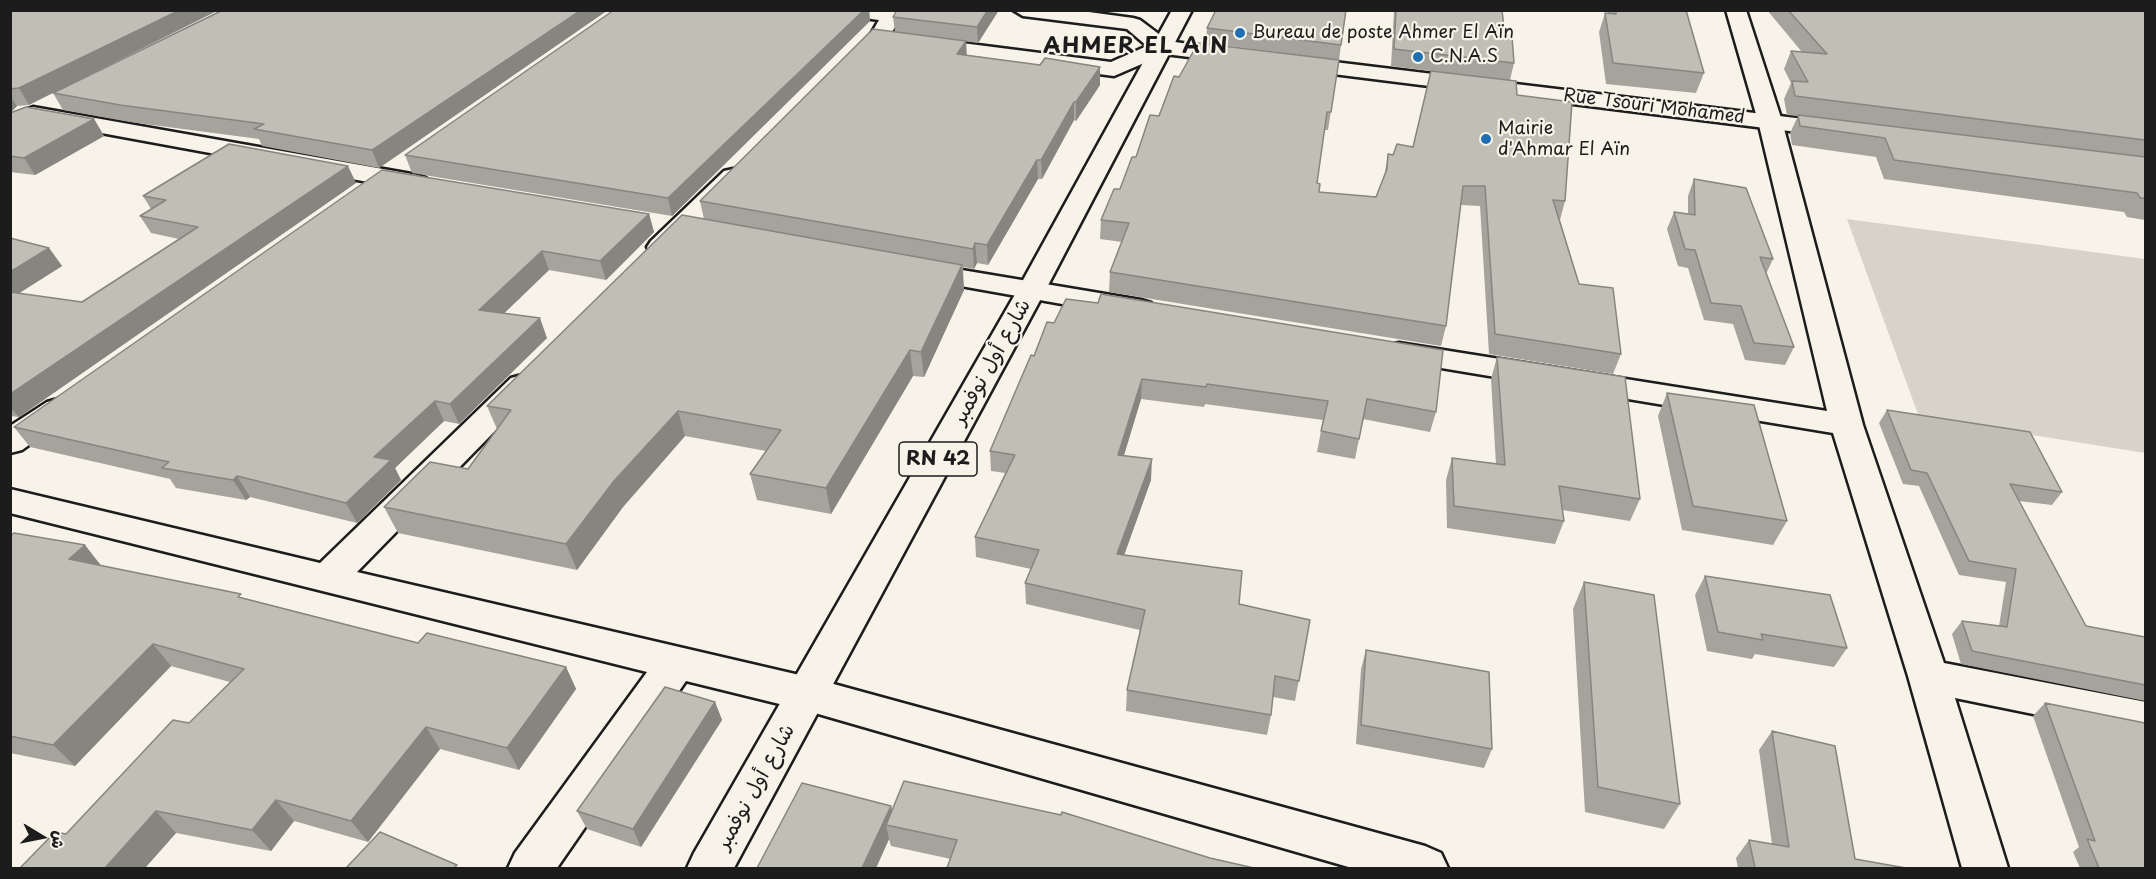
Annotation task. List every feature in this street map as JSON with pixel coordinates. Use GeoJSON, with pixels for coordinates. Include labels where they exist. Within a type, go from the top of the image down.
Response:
{"type":"FeatureCollection","features":[{"type":"Feature","properties":{"kind":"street"},"geometry":{"type":"LineString","coordinates":[[849,10],[899,12]]}},
{"type":"Feature","properties":{"kind":"street"},"geometry":{"type":"LineString","coordinates":[[899,12],[878,39],[1114,69],[1162,47],[1133,24],[1023,10]]}},
{"type":"Feature","properties":{"kind":"street","name":"شارع أول نوفمبر"},"geometry":{"type":"LineString","coordinates":[[710,868],[1030,291],[1182,10]]}},
{"type":"Feature","properties":{"kind":"street"},"geometry":{"type":"LineString","coordinates":[[1736,10],[1770,121],[1847,425],[1928,676],[1985,868]]}},
{"type":"Feature","properties":{"kind":"street"},"geometry":{"type":"LineString","coordinates":[[858,50],[899,12]]}},
{"type":"Feature","properties":{"kind":"street","name":"Rue Tsouri Mohamed"},"geometry":{"type":"LineString","coordinates":[[1162,47],[1864,133]]}},
{"type":"Feature","properties":{"kind":"street"},"geometry":{"type":"LineString","coordinates":[[10,125],[22,112],[64,99]]}},
{"type":"Feature","properties":{"kind":"street"},"geometry":{"type":"LineString","coordinates":[[22,112],[441,187]]}},
{"type":"Feature","properties":{"kind":"street"},"geometry":{"type":"LineString","coordinates":[[356,198],[413,158]]}},
{"type":"Feature","properties":{"kind":"street"},"geometry":{"type":"LineString","coordinates":[[639,269],[749,159]]}},
{"type":"Feature","properties":{"kind":"street"},"geometry":{"type":"LineString","coordinates":[[891,266],[1172,315]]}},
{"type":"Feature","properties":{"kind":"street"},"geometry":{"type":"LineString","coordinates":[[1374,348],[1847,425]]}},
{"type":"Feature","properties":{"kind":"street"},"geometry":{"type":"LineString","coordinates":[[327,579],[547,361]]}},
{"type":"Feature","properties":{"kind":"street"},"geometry":{"type":"LineString","coordinates":[[10,442],[78,395]]}},
{"type":"Feature","properties":{"kind":"street"},"geometry":{"type":"LineString","coordinates":[[10,501],[808,694],[1425,868]]}},
{"type":"Feature","properties":{"kind":"street"},"geometry":{"type":"LineString","coordinates":[[531,868],[676,663]]}},
{"type":"Feature","properties":{"kind":"street"},"geometry":{"type":"LineString","coordinates":[[1928,676],[2145,720]]}},
{"type":"Feature","properties":{"kind":"shaded area"},"geometry":{"type":"Polygon","coordinates":[[[1847,219],[2145,259],[2145,453],[1919,417],[1847,219]]]}},
{"type":"Feature","properties":{"kind":"building"},"geometry":{"type":"Polygon","coordinates":[[[10,10],[180,10],[19,88],[10,89],[10,10]]]}},
{"type":"Feature","properties":{"kind":"building"},"geometry":{"type":"Polygon","coordinates":[[[223,10],[581,10],[372,150],[254,129],[264,124],[120,105],[53,93],[223,10]]]}},
{"type":"Feature","properties":{"kind":"building"},"geometry":{"type":"Polygon","coordinates":[[[614,10],[864,10],[668,198],[405,155],[614,10]]]}},
{"type":"Feature","properties":{"kind":"building"},"geometry":{"type":"Polygon","coordinates":[[[897,10],[988,10],[977,27],[893,17],[897,10]]]}},
{"type":"Feature","properties":{"kind":"building"},"geometry":{"type":"Polygon","coordinates":[[[1216,10],[1346,10],[1341,45],[1207,28],[1216,10]]]}},
{"type":"Feature","properties":{"kind":"building"},"geometry":{"type":"Polygon","coordinates":[[[1396,10],[1502,10],[1505,36],[1512,37],[1514,63],[1394,49],[1396,10]]]}},
{"type":"Feature","properties":{"kind":"building"},"geometry":{"type":"Polygon","coordinates":[[[1616,10],[1686,10],[1704,73],[1613,63],[1605,13],[1616,14],[1616,10]]]}},
{"type":"Feature","properties":{"kind":"building"},"geometry":{"type":"Polygon","coordinates":[[[1788,10],[2145,10],[2145,140],[1795,96],[1792,81],[1808,82],[1791,51],[1827,54],[1788,10]]]}},
{"type":"Feature","properties":{"kind":"building"},"geometry":{"type":"Polygon","coordinates":[[[873,29],[966,41],[957,54],[1040,65],[1045,58],[1100,67],[1074,102],[1041,160],[1037,160],[987,245],[975,243],[973,249],[700,201],[873,29]]]}},
{"type":"Feature","properties":{"kind":"building"},"geometry":{"type":"Polygon","coordinates":[[[1198,43],[1339,60],[1331,112],[1327,112],[1317,183],[1320,184],[1319,192],[1376,197],[1387,169],[1388,154],[1393,155],[1397,144],[1413,147],[1431,71],[1516,81],[1517,95],[1572,102],[1565,201],[1553,200],[1579,284],[1613,288],[1621,354],[1495,334],[1485,186],[1463,186],[1446,326],[1110,272],[1129,223],[1101,220],[1114,189],[1120,189],[1132,157],[1136,157],[1150,115],[1159,116],[1174,76],[1179,77],[1198,43]]]}},
{"type":"Feature","properties":{"kind":"building"},"geometry":{"type":"Polygon","coordinates":[[[26,107],[94,119],[24,158],[10,156],[10,113],[26,107]]]}},
{"type":"Feature","properties":{"kind":"building"},"geometry":{"type":"Polygon","coordinates":[[[1798,115],[2145,157],[2145,198],[2140,198],[2137,193],[1894,160],[1885,138],[1800,126],[1798,115]]]}},
{"type":"Feature","properties":{"kind":"building"},"geometry":{"type":"Polygon","coordinates":[[[229,144],[348,166],[10,394],[10,292],[82,302],[198,227],[140,216],[166,200],[143,196],[229,144]]]}},
{"type":"Feature","properties":{"kind":"building"},"geometry":{"type":"Polygon","coordinates":[[[382,170],[649,214],[600,261],[542,251],[479,310],[540,318],[450,404],[435,401],[374,457],[391,460],[346,503],[237,476],[233,480],[162,468],[169,462],[14,427],[382,170]]]}},
{"type":"Feature","properties":{"kind":"building"},"geometry":{"type":"Polygon","coordinates":[[[1694,179],[1746,188],[1773,259],[1760,257],[1794,347],[1754,343],[1741,306],[1711,303],[1695,250],[1685,249],[1674,212],[1695,215],[1694,179]]]}},
{"type":"Feature","properties":{"kind":"building"},"geometry":{"type":"Polygon","coordinates":[[[682,215],[962,265],[921,352],[910,350],[826,488],[750,474],[781,430],[678,411],[614,481],[566,544],[384,507],[430,462],[468,469],[511,410],[487,406],[682,215]]]}},
{"type":"Feature","properties":{"kind":"building"},"geometry":{"type":"Polygon","coordinates":[[[10,238],[49,248],[10,272],[10,238]]]}},
{"type":"Feature","properties":{"kind":"building"},"geometry":{"type":"Polygon","coordinates":[[[1101,294],[1443,350],[1436,412],[1367,399],[1359,439],[1321,431],[1328,401],[1207,384],[1206,387],[1142,379],[1118,455],[1152,459],[1117,554],[1242,571],[1239,604],[1310,620],[1299,681],[1275,676],[1271,715],[1127,690],[1145,610],[1025,583],[1039,550],[975,537],[1015,455],[990,451],[1031,355],[1034,356],[1047,322],[1054,323],[1066,299],[1098,303],[1101,294]]]}},
{"type":"Feature","properties":{"kind":"building"},"geometry":{"type":"Polygon","coordinates":[[[1497,357],[1625,377],[1640,499],[1559,486],[1564,521],[1454,506],[1452,458],[1505,465],[1497,357]]]}},
{"type":"Feature","properties":{"kind":"building"},"geometry":{"type":"Polygon","coordinates":[[[1667,393],[1754,405],[1787,521],[1693,506],[1667,393]]]}},
{"type":"Feature","properties":{"kind":"building"},"geometry":{"type":"Polygon","coordinates":[[[1887,410],[2030,432],[2062,492],[2010,484],[2086,626],[2145,637],[2145,685],[1972,651],[1962,621],[2007,627],[2016,569],[1969,561],[1927,473],[1911,470],[1887,410]]]}},
{"type":"Feature","properties":{"kind":"building"},"geometry":{"type":"Polygon","coordinates":[[[14,533],[85,545],[69,559],[241,594],[238,597],[418,643],[427,633],[566,667],[507,748],[426,727],[351,821],[276,800],[252,830],[156,811],[105,868],[20,868],[55,832],[66,834],[173,720],[189,723],[244,669],[153,644],[53,745],[10,736],[10,536],[14,533]]]}},
{"type":"Feature","properties":{"kind":"building"},"geometry":{"type":"Polygon","coordinates":[[[1705,576],[1830,595],[1847,648],[1761,634],[1763,640],[1718,632],[1705,576]]]}},
{"type":"Feature","properties":{"kind":"building"},"geometry":{"type":"Polygon","coordinates":[[[1584,582],[1654,595],[1680,804],[1598,787],[1584,582]]]}},
{"type":"Feature","properties":{"kind":"building"},"geometry":{"type":"Polygon","coordinates":[[[1366,650],[1489,672],[1492,749],[1361,725],[1366,650]]]}},
{"type":"Feature","properties":{"kind":"building"},"geometry":{"type":"Polygon","coordinates":[[[665,687],[715,702],[633,829],[577,811],[665,687]]]}},
{"type":"Feature","properties":{"kind":"building"},"geometry":{"type":"Polygon","coordinates":[[[2045,703],[2145,723],[2145,868],[2099,868],[2087,839],[2095,841],[2045,703]]]}},
{"type":"Feature","properties":{"kind":"building"},"geometry":{"type":"Polygon","coordinates":[[[1772,731],[1835,746],[1855,859],[1906,868],[1755,868],[1749,840],[1789,847],[1772,731]]]}},
{"type":"Feature","properties":{"kind":"building"},"geometry":{"type":"Polygon","coordinates":[[[904,781],[1061,815],[1062,812],[1210,858],[1254,868],[947,868],[957,840],[886,825],[904,781]]]}},
{"type":"Feature","properties":{"kind":"building"},"geometry":{"type":"Polygon","coordinates":[[[802,783],[891,806],[862,868],[757,868],[802,783]]]}},
{"type":"Feature","properties":{"kind":"building"},"geometry":{"type":"Polygon","coordinates":[[[380,832],[457,865],[454,868],[346,868],[380,832]]]}},
{"type":"Feature","properties":{"kind":"place","name":"Bureau de poste Ahmer El Aïn"},"geometry":{"type":"Point","coordinates":[1240,33]}},
{"type":"Feature","properties":{"kind":"place","name":"C.N.A.S"},"geometry":{"type":"Point","coordinates":[1418,57]}},
{"type":"Feature","properties":{"kind":"place","name":"Mairie d'Ahmar El Aïn"},"geometry":{"type":"Point","coordinates":[1486,139]}},
{"type":"Feature","properties":{"kind":"district","name":"AHMER EL AIN"},"geometry":{"type":"Point","coordinates":[1136,47]}}]}
